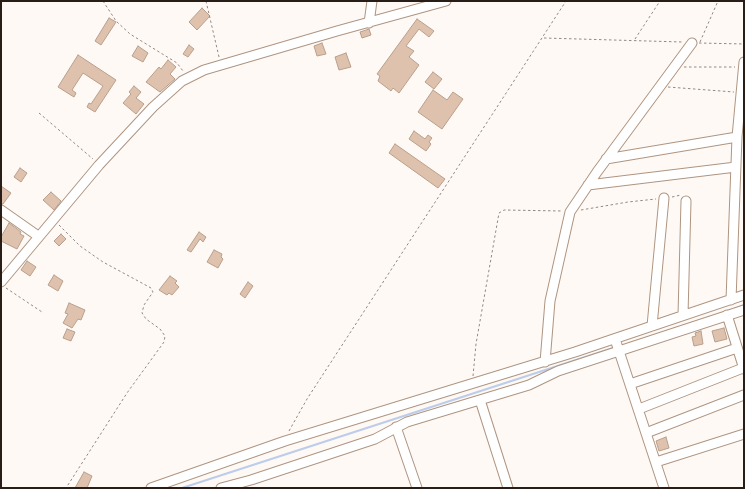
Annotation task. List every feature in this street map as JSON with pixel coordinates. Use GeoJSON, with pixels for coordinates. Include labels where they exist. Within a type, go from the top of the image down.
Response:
{"type":"FeatureCollection","features":[{"type":"Feature","properties":{"kind":"street"},"geometry":{"type":"LineString","coordinates":[[369,23],[372,1]]}},
{"type":"Feature","properties":{"kind":"street"},"geometry":{"type":"LineString","coordinates":[[1,283],[38,236],[99,165],[153,107],[182,81],[204,70],[446,1]]}},
{"type":"Feature","properties":{"kind":"street"},"geometry":{"type":"LineString","coordinates":[[545,362],[550,302],[570,212],[606,159],[675,66],[696,43]]}},
{"type":"Feature","properties":{"kind":"street"},"geometry":{"type":"LineString","coordinates":[[731,300],[737,137],[744,62]]}},
{"type":"Feature","properties":{"kind":"street"},"geometry":{"type":"LineString","coordinates":[[606,159],[737,137]]}},
{"type":"Feature","properties":{"kind":"street"},"geometry":{"type":"LineString","coordinates":[[588,185],[736,167]]}},
{"type":"Feature","properties":{"kind":"street"},"geometry":{"type":"LineString","coordinates":[[652,326],[664,198]]}},
{"type":"Feature","properties":{"kind":"street"},"geometry":{"type":"LineString","coordinates":[[683,315],[686,201]]}},
{"type":"Feature","properties":{"kind":"street"},"geometry":{"type":"LineString","coordinates":[[1,210],[38,236]]}},
{"type":"Feature","properties":{"kind":"street"},"geometry":{"type":"LineString","coordinates":[[221,488],[375,439],[408,422],[529,385],[616,345],[652,326],[744,295]]}},
{"type":"Feature","properties":{"kind":"street"},"geometry":{"type":"LineString","coordinates":[[151,488],[285,441],[545,362],[727,316],[744,310]]}},
{"type":"Feature","properties":{"kind":"street"},"geometry":{"type":"LineString","coordinates":[[639,409],[744,368],[727,316]]}},
{"type":"Feature","properties":{"kind":"street"},"geometry":{"type":"LineString","coordinates":[[616,345],[664,488]]}},
{"type":"Feature","properties":{"kind":"street"},"geometry":{"type":"LineString","coordinates":[[630,384],[737,348]]}},
{"type":"Feature","properties":{"kind":"street"},"geometry":{"type":"LineString","coordinates":[[646,433],[744,395]]}},
{"type":"Feature","properties":{"kind":"street"},"geometry":{"type":"LineString","coordinates":[[480,400],[508,488]]}},
{"type":"Feature","properties":{"kind":"street"},"geometry":{"type":"LineString","coordinates":[[396,427],[417,488]]}},
{"type":"Feature","properties":{"kind":"street"},"geometry":{"type":"LineString","coordinates":[[656,462],[744,434]]}},
{"type":"Feature","properties":{"kind":"path"},"geometry":{"type":"LineString","coordinates":[[103,1],[116,21],[130,34],[177,63],[187,78]]}},
{"type":"Feature","properties":{"kind":"path"},"geometry":{"type":"LineString","coordinates":[[206,1],[221,65]]}},
{"type":"Feature","properties":{"kind":"path"},"geometry":{"type":"LineString","coordinates":[[285,441],[307,399],[566,1]]}},
{"type":"Feature","properties":{"kind":"path"},"geometry":{"type":"LineString","coordinates":[[635,40],[660,1]]}},
{"type":"Feature","properties":{"kind":"path"},"geometry":{"type":"LineString","coordinates":[[696,43],[718,1]]}},
{"type":"Feature","properties":{"kind":"path"},"geometry":{"type":"LineString","coordinates":[[543,38],[744,44]]}},
{"type":"Feature","properties":{"kind":"path"},"geometry":{"type":"LineString","coordinates":[[675,66],[743,68]]}},
{"type":"Feature","properties":{"kind":"path"},"geometry":{"type":"LineString","coordinates":[[660,87],[742,93]]}},
{"type":"Feature","properties":{"kind":"path"},"geometry":{"type":"LineString","coordinates":[[39,113],[99,165]]}},
{"type":"Feature","properties":{"kind":"path"},"geometry":{"type":"LineString","coordinates":[[472,384],[476,344],[499,213],[504,210],[570,212],[681,195],[685,197],[686,201]]}},
{"type":"Feature","properties":{"kind":"path"},"geometry":{"type":"LineString","coordinates":[[53,219],[80,246],[94,256],[109,266],[152,288],[153,292],[144,305],[142,313],[165,336],[164,342],[127,393],[66,488]]}},
{"type":"Feature","properties":{"kind":"path"},"geometry":{"type":"LineString","coordinates":[[1,283],[42,312]]}},
{"type":"Feature","properties":{"kind":"building"},"geometry":{"type":"Polygon","coordinates":[[[202,8],[210,16],[197,30],[189,22],[202,8]]]}},
{"type":"Feature","properties":{"kind":"building"},"geometry":{"type":"Polygon","coordinates":[[[109,18],[116,22],[101,45],[95,41],[109,18]]]}},
{"type":"Feature","properties":{"kind":"building"},"geometry":{"type":"Polygon","coordinates":[[[417,19],[434,31],[429,37],[419,29],[406,46],[414,51],[409,57],[419,65],[399,93],[393,88],[391,91],[378,81],[380,76],[377,74],[417,19]]]}},
{"type":"Feature","properties":{"kind":"building"},"geometry":{"type":"Polygon","coordinates":[[[369,29],[371,35],[362,38],[360,32],[369,29]]]}},
{"type":"Feature","properties":{"kind":"building"},"geometry":{"type":"Polygon","coordinates":[[[322,43],[326,54],[317,56],[314,46],[322,43]]]}},
{"type":"Feature","properties":{"kind":"building"},"geometry":{"type":"Polygon","coordinates":[[[189,45],[194,49],[188,57],[183,54],[189,45]]]}},
{"type":"Feature","properties":{"kind":"building"},"geometry":{"type":"Polygon","coordinates":[[[138,46],[148,53],[143,62],[132,56],[138,46]]]}},
{"type":"Feature","properties":{"kind":"building"},"geometry":{"type":"Polygon","coordinates":[[[346,53],[351,67],[339,70],[335,57],[346,53]]]}},
{"type":"Feature","properties":{"kind":"building"},"geometry":{"type":"Polygon","coordinates":[[[78,55],[116,80],[95,112],[87,107],[103,86],[83,73],[72,90],[76,93],[74,97],[58,87],[78,55]]]}},
{"type":"Feature","properties":{"kind":"building"},"geometry":{"type":"Polygon","coordinates":[[[168,60],[176,67],[170,74],[175,79],[160,92],[146,82],[168,60]]]}},
{"type":"Feature","properties":{"kind":"building"},"geometry":{"type":"Polygon","coordinates":[[[433,72],[442,79],[434,89],[425,82],[433,72]]]}},
{"type":"Feature","properties":{"kind":"building"},"geometry":{"type":"Polygon","coordinates":[[[134,86],[141,92],[136,98],[144,104],[136,114],[123,103],[131,94],[129,92],[134,86]]]}},
{"type":"Feature","properties":{"kind":"building"},"geometry":{"type":"Polygon","coordinates":[[[433,90],[447,100],[453,92],[463,99],[442,129],[418,112],[433,90]]]}},
{"type":"Feature","properties":{"kind":"building"},"geometry":{"type":"Polygon","coordinates":[[[414,131],[425,139],[428,135],[432,138],[429,142],[431,144],[426,151],[409,139],[414,131]]]}},
{"type":"Feature","properties":{"kind":"building"},"geometry":{"type":"Polygon","coordinates":[[[395,144],[445,179],[438,188],[389,153],[395,144]]]}},
{"type":"Feature","properties":{"kind":"building"},"geometry":{"type":"Polygon","coordinates":[[[20,168],[27,173],[21,182],[14,177],[20,168]]]}},
{"type":"Feature","properties":{"kind":"building"},"geometry":{"type":"Polygon","coordinates":[[[1,186],[11,193],[3,204],[1,204],[1,186]]]}},
{"type":"Feature","properties":{"kind":"building"},"geometry":{"type":"Polygon","coordinates":[[[51,192],[61,201],[54,210],[43,200],[51,192]]]}},
{"type":"Feature","properties":{"kind":"building"},"geometry":{"type":"Polygon","coordinates":[[[9,223],[24,236],[17,249],[1,241],[1,237],[9,223]]]}},
{"type":"Feature","properties":{"kind":"building"},"geometry":{"type":"Polygon","coordinates":[[[199,232],[206,237],[203,242],[200,239],[191,252],[187,250],[199,232]]]}},
{"type":"Feature","properties":{"kind":"building"},"geometry":{"type":"Polygon","coordinates":[[[61,234],[66,239],[59,246],[54,241],[61,234]]]}},
{"type":"Feature","properties":{"kind":"building"},"geometry":{"type":"Polygon","coordinates":[[[214,250],[222,254],[221,257],[223,259],[218,268],[207,262],[214,250]]]}},
{"type":"Feature","properties":{"kind":"building"},"geometry":{"type":"Polygon","coordinates":[[[27,261],[36,267],[30,276],[21,270],[27,261]]]}},
{"type":"Feature","properties":{"kind":"building"},"geometry":{"type":"Polygon","coordinates":[[[54,275],[63,281],[58,291],[48,285],[54,275]]]}},
{"type":"Feature","properties":{"kind":"building"},"geometry":{"type":"Polygon","coordinates":[[[170,276],[177,281],[175,283],[179,287],[172,295],[169,293],[167,295],[159,290],[170,276]]]}},
{"type":"Feature","properties":{"kind":"building"},"geometry":{"type":"Polygon","coordinates":[[[248,282],[253,286],[245,298],[240,294],[248,282]]]}},
{"type":"Feature","properties":{"kind":"building"},"geometry":{"type":"Polygon","coordinates":[[[69,303],[85,310],[81,320],[78,319],[72,328],[63,323],[68,314],[65,313],[69,303]]]}},
{"type":"Feature","properties":{"kind":"building"},"geometry":{"type":"Polygon","coordinates":[[[724,328],[727,339],[715,342],[712,331],[724,328]]]}},
{"type":"Feature","properties":{"kind":"building"},"geometry":{"type":"Polygon","coordinates":[[[67,329],[75,332],[71,341],[63,338],[67,329]]]}},
{"type":"Feature","properties":{"kind":"building"},"geometry":{"type":"Polygon","coordinates":[[[701,331],[703,344],[694,346],[692,337],[696,336],[695,333],[701,331]]]}},
{"type":"Feature","properties":{"kind":"building"},"geometry":{"type":"Polygon","coordinates":[[[666,437],[669,448],[659,451],[656,441],[666,437]]]}},
{"type":"Feature","properties":{"kind":"building"},"geometry":{"type":"Polygon","coordinates":[[[84,472],[92,476],[87,488],[75,488],[84,472]]]}},
{"type":"Feature","properties":{"kind":"waterway"},"geometry":{"type":"LineString","coordinates":[[734,309],[744,305]]}},
{"type":"Feature","properties":{"kind":"waterway"},"geometry":{"type":"LineString","coordinates":[[182,488],[616,347]]}}]}
